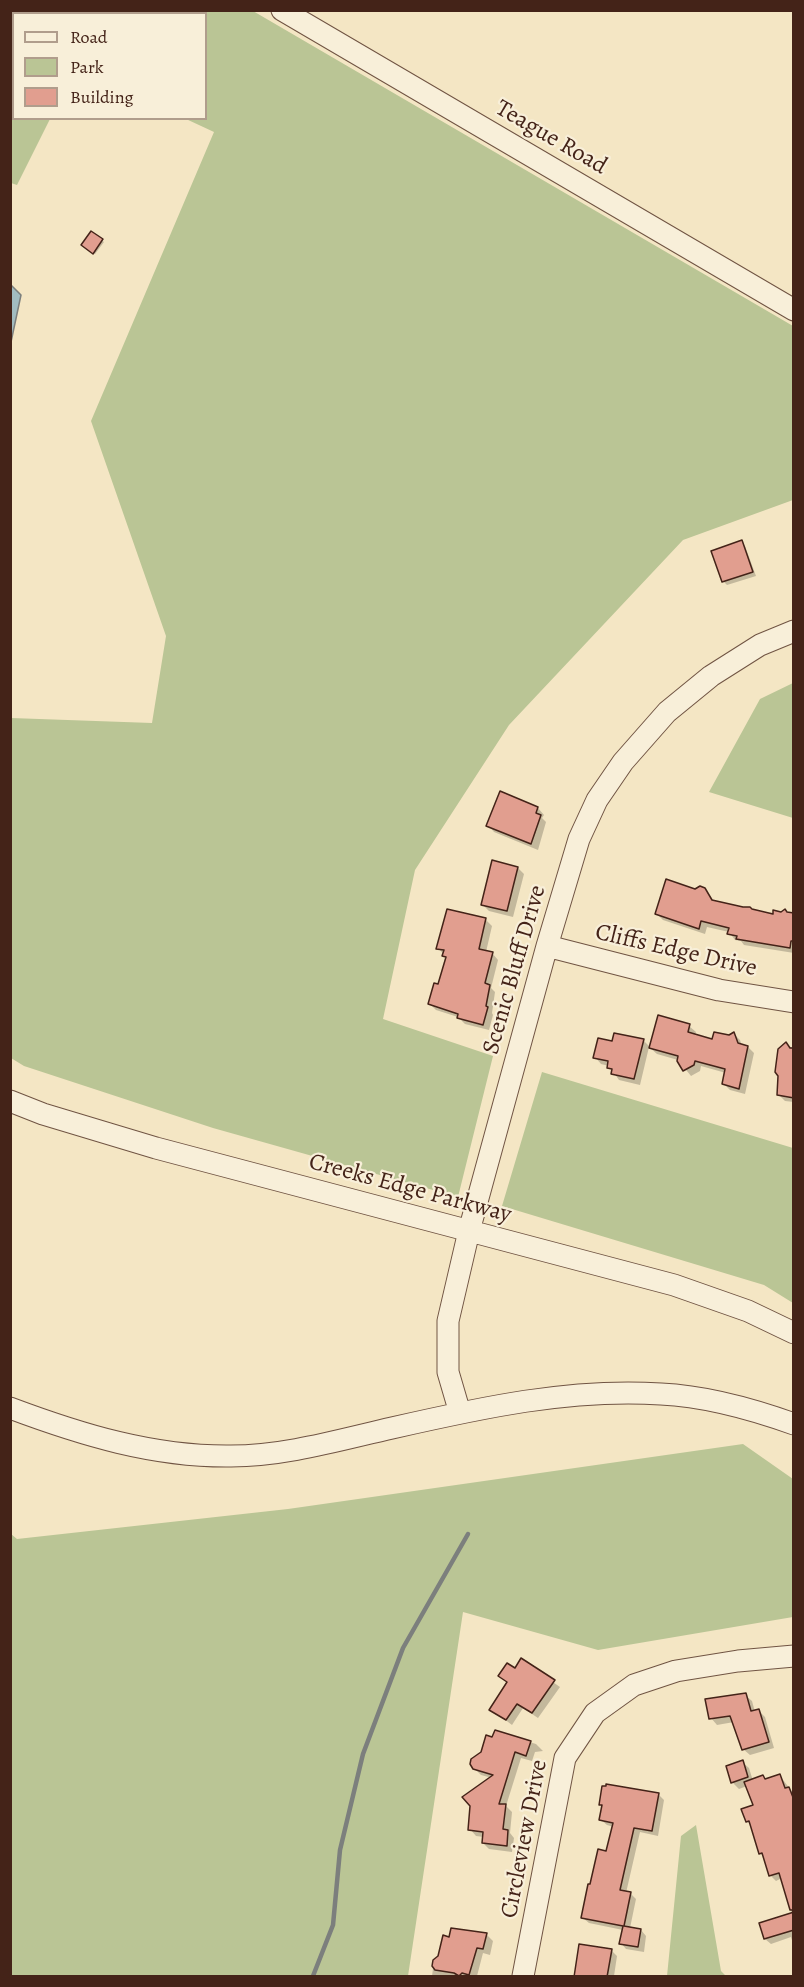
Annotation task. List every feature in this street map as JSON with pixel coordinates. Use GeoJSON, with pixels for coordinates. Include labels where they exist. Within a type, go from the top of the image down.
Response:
{"type":"FeatureCollection","features":[{"type":"Feature","properties":{"kind":"street","name":"Teague Road"},"geometry":{"type":"LineString","coordinates":[[282,10],[794,310]]}},
{"type":"Feature","properties":{"kind":"street","name":"Scenic Bluff Drive"},"geometry":{"type":"LineString","coordinates":[[460,1413],[448,1372],[448,1321],[547,946],[579,839],[597,800],[623,762],[667,712],[711,676],[760,645],[794,631]]}},
{"type":"Feature","properties":{"kind":"street","name":"Cliffs Edge Drive"},"geometry":{"type":"LineString","coordinates":[[547,946],[719,990],[794,1002]]}},
{"type":"Feature","properties":{"kind":"street","name":"Creeks Edge Parkway"},"geometry":{"type":"LineString","coordinates":[[10,1101],[43,1114],[156,1148],[674,1285],[748,1311],[794,1333]]}},
{"type":"Feature","properties":{"kind":"street"},"geometry":{"type":"LineString","coordinates":[[10,1408],[65,1428],[119,1443],[177,1454],[232,1456],[293,1450],[460,1413],[543,1398],[599,1394],[662,1394],[722,1404],[794,1424]]}},
{"type":"Feature","properties":{"kind":"street","name":"Circleview Drive"},"geometry":{"type":"LineString","coordinates":[[523,1977],[565,1758],[595,1713],[634,1685],[676,1671],[738,1661],[794,1656]]}},
{"type":"Feature","properties":{"kind":"green space"},"geometry":{"type":"Polygon","coordinates":[[[10,11],[253,11],[793,326],[793,500],[683,540],[509,725],[415,870],[383,1019],[493,1056],[458,1197],[213,1128],[24,1066],[11,1058],[11,718],[152,723],[166,636],[91,421],[214,132],[188,120],[207,120],[207,12],[12,12],[12,120],[50,120],[17,185],[11,183],[10,11]]]}},
{"type":"Feature","properties":{"kind":"green space"},"geometry":{"type":"Polygon","coordinates":[[[793,683],[793,818],[709,792],[760,699],[793,683]]]}},
{"type":"Feature","properties":{"kind":"green space"},"geometry":{"type":"Polygon","coordinates":[[[542,1072],[793,1148],[793,1303],[764,1285],[502,1206],[542,1072]]]}},
{"type":"Feature","properties":{"kind":"green space"},"geometry":{"type":"Polygon","coordinates":[[[743,1444],[793,1479],[793,1617],[598,1650],[463,1612],[408,1976],[11,1976],[11,1534],[17,1539],[288,1509],[743,1444]]]}},
{"type":"Feature","properties":{"kind":"green space"},"geometry":{"type":"Polygon","coordinates":[[[696,1825],[721,1971],[726,1976],[667,1976],[681,1836],[696,1825]]]}},
{"type":"Feature","properties":{"kind":"water"},"geometry":{"type":"Polygon","coordinates":[[[11,285],[21,295],[11,342],[11,285]]]}},
{"type":"Feature","properties":{"kind":"building"},"geometry":{"type":"Polygon","coordinates":[[[91,231],[103,239],[93,254],[81,245],[91,231]]]}},
{"type":"Feature","properties":{"kind":"building"},"geometry":{"type":"Polygon","coordinates":[[[742,540],[753,572],[722,582],[711,551],[742,540]]]}},
{"type":"Feature","properties":{"kind":"building"},"geometry":{"type":"Polygon","coordinates":[[[500,791],[538,807],[536,813],[541,815],[531,844],[486,826],[500,791]]]}},
{"type":"Feature","properties":{"kind":"building"},"geometry":{"type":"Polygon","coordinates":[[[492,860],[518,867],[507,911],[481,905],[492,860]]]}},
{"type":"Feature","properties":{"kind":"building"},"geometry":{"type":"Polygon","coordinates":[[[666,879],[695,889],[700,886],[705,888],[712,900],[773,914],[773,910],[781,912],[785,909],[787,912],[794,913],[794,941],[791,941],[790,948],[736,939],[737,936],[727,934],[729,928],[701,921],[699,929],[655,914],[666,879]]]}},
{"type":"Feature","properties":{"kind":"building"},"geometry":{"type":"Polygon","coordinates":[[[447,909],[486,918],[479,949],[493,952],[485,983],[490,985],[486,1006],[488,1007],[483,1025],[457,1018],[458,1014],[428,1004],[434,983],[438,984],[446,957],[442,956],[444,950],[436,949],[447,909]]]}},
{"type":"Feature","properties":{"kind":"building"},"geometry":{"type":"Polygon","coordinates":[[[658,1015],[690,1024],[688,1032],[712,1039],[714,1032],[729,1035],[734,1032],[738,1043],[748,1046],[739,1089],[722,1084],[725,1069],[695,1061],[694,1065],[683,1071],[677,1061],[678,1056],[649,1048],[658,1015]]]}},
{"type":"Feature","properties":{"kind":"building"},"geometry":{"type":"Polygon","coordinates":[[[614,1033],[644,1039],[634,1079],[611,1074],[612,1069],[607,1068],[608,1061],[593,1058],[598,1038],[612,1041],[614,1033]]]}},
{"type":"Feature","properties":{"kind":"building"},"geometry":{"type":"Polygon","coordinates":[[[786,1042],[790,1048],[794,1048],[794,1098],[777,1095],[778,1076],[775,1072],[778,1049],[786,1042]]]}},
{"type":"Feature","properties":{"kind":"building"},"geometry":{"type":"Polygon","coordinates":[[[521,1658],[555,1680],[532,1713],[517,1704],[506,1720],[489,1710],[507,1682],[498,1676],[507,1663],[515,1668],[521,1658]]]}},
{"type":"Feature","properties":{"kind":"building"},"geometry":{"type":"Polygon","coordinates":[[[746,1693],[751,1711],[759,1709],[769,1742],[742,1750],[730,1716],[709,1719],[705,1699],[746,1693]]]}},
{"type":"Feature","properties":{"kind":"building"},"geometry":{"type":"Polygon","coordinates":[[[495,1730],[531,1741],[526,1756],[515,1752],[499,1804],[506,1804],[503,1829],[508,1830],[507,1846],[482,1843],[483,1832],[468,1830],[470,1806],[462,1797],[493,1775],[473,1769],[470,1764],[471,1759],[481,1752],[486,1735],[492,1737],[495,1730]]]}},
{"type":"Feature","properties":{"kind":"building"},"geometry":{"type":"Polygon","coordinates":[[[743,1760],[748,1777],[731,1783],[726,1766],[743,1760]]]}},
{"type":"Feature","properties":{"kind":"building"},"geometry":{"type":"Polygon","coordinates":[[[780,1774],[785,1788],[789,1787],[794,1800],[794,1910],[790,1910],[779,1873],[769,1876],[762,1853],[759,1854],[749,1821],[746,1822],[741,1809],[753,1805],[744,1782],[763,1775],[765,1779],[780,1774]]]}},
{"type":"Feature","properties":{"kind":"building"},"geometry":{"type":"Polygon","coordinates":[[[606,1784],[659,1793],[652,1831],[634,1828],[620,1890],[631,1892],[624,1926],[641,1929],[638,1947],[619,1944],[623,1926],[581,1918],[598,1849],[606,1851],[613,1823],[599,1820],[602,1786],[606,1784]]]}},
{"type":"Feature","properties":{"kind":"building"},"geometry":{"type":"Polygon","coordinates":[[[794,1912],[794,1930],[764,1939],[759,1923],[794,1912]]]}},
{"type":"Feature","properties":{"kind":"building"},"geometry":{"type":"Polygon","coordinates":[[[451,1928],[487,1933],[483,1949],[477,1948],[469,1975],[462,1973],[459,1976],[435,1970],[432,1966],[433,1960],[438,1956],[443,1935],[449,1937],[451,1928]]]}},
{"type":"Feature","properties":{"kind":"building"},"geometry":{"type":"Polygon","coordinates":[[[579,1944],[612,1949],[607,1977],[574,1977],[579,1944]]]}},
{"type":"Feature","properties":{"kind":"waterway"},"geometry":{"type":"LineString","coordinates":[[313,1976],[333,1925],[340,1850],[363,1754],[403,1648],[468,1534]]}}]}
